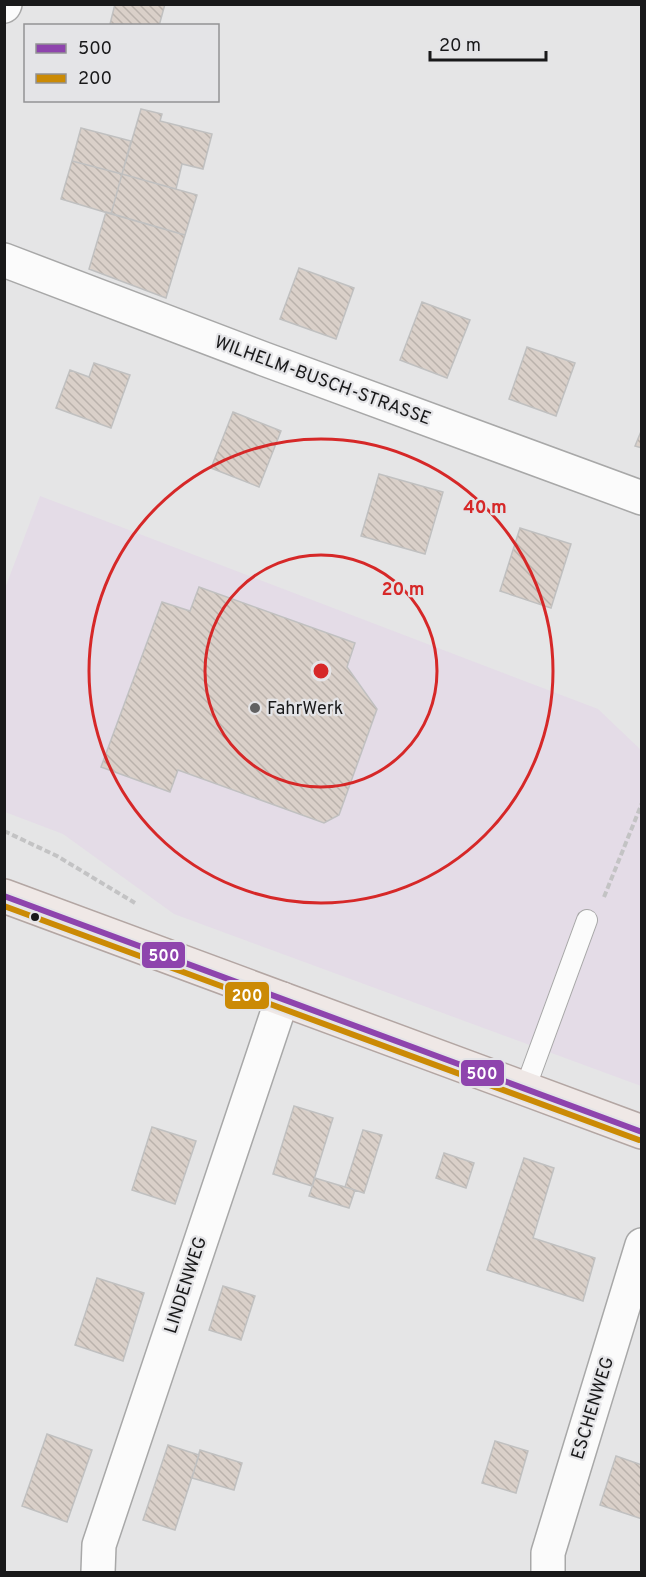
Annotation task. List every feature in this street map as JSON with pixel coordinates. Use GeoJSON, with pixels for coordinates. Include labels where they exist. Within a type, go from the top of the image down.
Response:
{"type":"FeatureCollection","features":[{"type":"Feature","properties":{"kind":"main road"},"geometry":{"type":"LineString","coordinates":[[4,896],[642,1132]]}},
{"type":"Feature","properties":{"kind":"street","name":"WILHELM-BUSCH-STRASSE"},"geometry":{"type":"LineString","coordinates":[[4,260],[642,498]]}},
{"type":"Feature","properties":{"kind":"street","name":"LINDENWEG"},"geometry":{"type":"LineString","coordinates":[[98,1572],[99,1545],[265,1044],[282,999]]}},
{"type":"Feature","properties":{"kind":"street","name":"ESCHENWEG"},"geometry":{"type":"LineString","coordinates":[[548,1572],[548,1553],[642,1245]]}},
{"type":"Feature","properties":{"kind":"lane"},"geometry":{"type":"LineString","coordinates":[[525,1089],[587,920]]}},
{"type":"Feature","properties":{"kind":"path"},"geometry":{"type":"LineString","coordinates":[[587,920],[604,897],[642,802]]}},
{"type":"Feature","properties":{"kind":"shaded area"},"geometry":{"type":"Polygon","coordinates":[[[40,496],[598,709],[641,750],[641,1086],[174,914],[63,834],[5,812],[4,591],[40,496]]]}},
{"type":"Feature","properties":{"kind":"building"},"geometry":{"type":"Polygon","coordinates":[[[115,4],[165,4],[160,24],[110,24],[115,4]]]}},
{"type":"Feature","properties":{"kind":"building"},"geometry":{"type":"Polygon","coordinates":[[[141,109],[162,114],[160,121],[212,134],[203,169],[182,164],[176,189],[122,174],[141,109]]]}},
{"type":"Feature","properties":{"kind":"building"},"geometry":{"type":"Polygon","coordinates":[[[81,128],[131,141],[122,174],[72,161],[81,128]]]}},
{"type":"Feature","properties":{"kind":"building"},"geometry":{"type":"Polygon","coordinates":[[[72,161],[122,174],[111,214],[61,199],[72,161]]]}},
{"type":"Feature","properties":{"kind":"building"},"geometry":{"type":"Polygon","coordinates":[[[122,174],[197,195],[185,235],[111,214],[122,174]]]}},
{"type":"Feature","properties":{"kind":"building"},"geometry":{"type":"Polygon","coordinates":[[[106,212],[185,235],[166,298],[89,269],[106,212]]]}},
{"type":"Feature","properties":{"kind":"building"},"geometry":{"type":"Polygon","coordinates":[[[299,268],[354,288],[336,339],[280,319],[299,268]]]}},
{"type":"Feature","properties":{"kind":"building"},"geometry":{"type":"Polygon","coordinates":[[[422,302],[470,320],[447,378],[400,360],[422,302]]]}},
{"type":"Feature","properties":{"kind":"building"},"geometry":{"type":"Polygon","coordinates":[[[527,347],[575,363],[556,416],[509,399],[527,347]]]}},
{"type":"Feature","properties":{"kind":"building"},"geometry":{"type":"Polygon","coordinates":[[[94,363],[130,375],[111,428],[56,408],[70,370],[89,377],[94,363]]]}},
{"type":"Feature","properties":{"kind":"building"},"geometry":{"type":"Polygon","coordinates":[[[233,412],[281,431],[259,487],[211,468],[233,412]]]}},
{"type":"Feature","properties":{"kind":"building"},"geometry":{"type":"Polygon","coordinates":[[[642,429],[642,448],[635,446],[642,429]]]}},
{"type":"Feature","properties":{"kind":"building"},"geometry":{"type":"Polygon","coordinates":[[[379,474],[443,492],[425,554],[361,536],[379,474]]]}},
{"type":"Feature","properties":{"kind":"building"},"geometry":{"type":"Polygon","coordinates":[[[520,528],[571,544],[551,608],[500,591],[520,528]]]}},
{"type":"Feature","properties":{"kind":"building"},"geometry":{"type":"Polygon","coordinates":[[[199,587],[355,643],[347,667],[377,709],[339,815],[324,823],[178,770],[170,792],[101,767],[162,602],[190,611],[199,587]]]}},
{"type":"Feature","properties":{"kind":"building"},"geometry":{"type":"Polygon","coordinates":[[[294,1106],[333,1118],[312,1186],[273,1174],[294,1106]]]}},
{"type":"Feature","properties":{"kind":"building"},"geometry":{"type":"Polygon","coordinates":[[[152,1127],[196,1141],[175,1204],[132,1190],[152,1127]]]}},
{"type":"Feature","properties":{"kind":"building"},"geometry":{"type":"Polygon","coordinates":[[[363,1130],[382,1135],[364,1193],[345,1187],[363,1130]]]}},
{"type":"Feature","properties":{"kind":"building"},"geometry":{"type":"Polygon","coordinates":[[[444,1153],[474,1163],[466,1188],[436,1178],[444,1153]]]}},
{"type":"Feature","properties":{"kind":"building"},"geometry":{"type":"Polygon","coordinates":[[[524,1158],[554,1168],[533,1238],[595,1258],[583,1301],[487,1270],[524,1158]]]}},
{"type":"Feature","properties":{"kind":"building"},"geometry":{"type":"Polygon","coordinates":[[[315,1178],[355,1190],[349,1208],[309,1196],[315,1178]]]}},
{"type":"Feature","properties":{"kind":"building"},"geometry":{"type":"Polygon","coordinates":[[[97,1278],[144,1293],[123,1361],[75,1345],[97,1278]]]}},
{"type":"Feature","properties":{"kind":"building"},"geometry":{"type":"Polygon","coordinates":[[[223,1286],[255,1296],[241,1340],[209,1330],[223,1286]]]}},
{"type":"Feature","properties":{"kind":"building"},"geometry":{"type":"Polygon","coordinates":[[[47,1434],[92,1450],[67,1522],[22,1506],[47,1434]]]}},
{"type":"Feature","properties":{"kind":"building"},"geometry":{"type":"Polygon","coordinates":[[[495,1441],[528,1451],[516,1493],[482,1483],[495,1441]]]}},
{"type":"Feature","properties":{"kind":"building"},"geometry":{"type":"Polygon","coordinates":[[[168,1445],[199,1455],[175,1530],[143,1520],[168,1445]]]}},
{"type":"Feature","properties":{"kind":"building"},"geometry":{"type":"Polygon","coordinates":[[[200,1450],[242,1463],[234,1490],[192,1478],[200,1450]]]}},
{"type":"Feature","properties":{"kind":"building"},"geometry":{"type":"Polygon","coordinates":[[[616,1456],[642,1465],[642,1519],[600,1505],[616,1456]]]}},
{"type":"Feature","properties":{"kind":"transit line","name":"500"},"geometry":{"type":"LineString","coordinates":[[4,896],[642,1132]]}},
{"type":"Feature","properties":{"kind":"transit line","name":"200"},"geometry":{"type":"LineString","coordinates":[[4,906],[639,1140]]}},
{"type":"Feature","properties":{"kind":"place","name":"FahrWerk"},"geometry":{"type":"Point","coordinates":[255,708]}}]}
